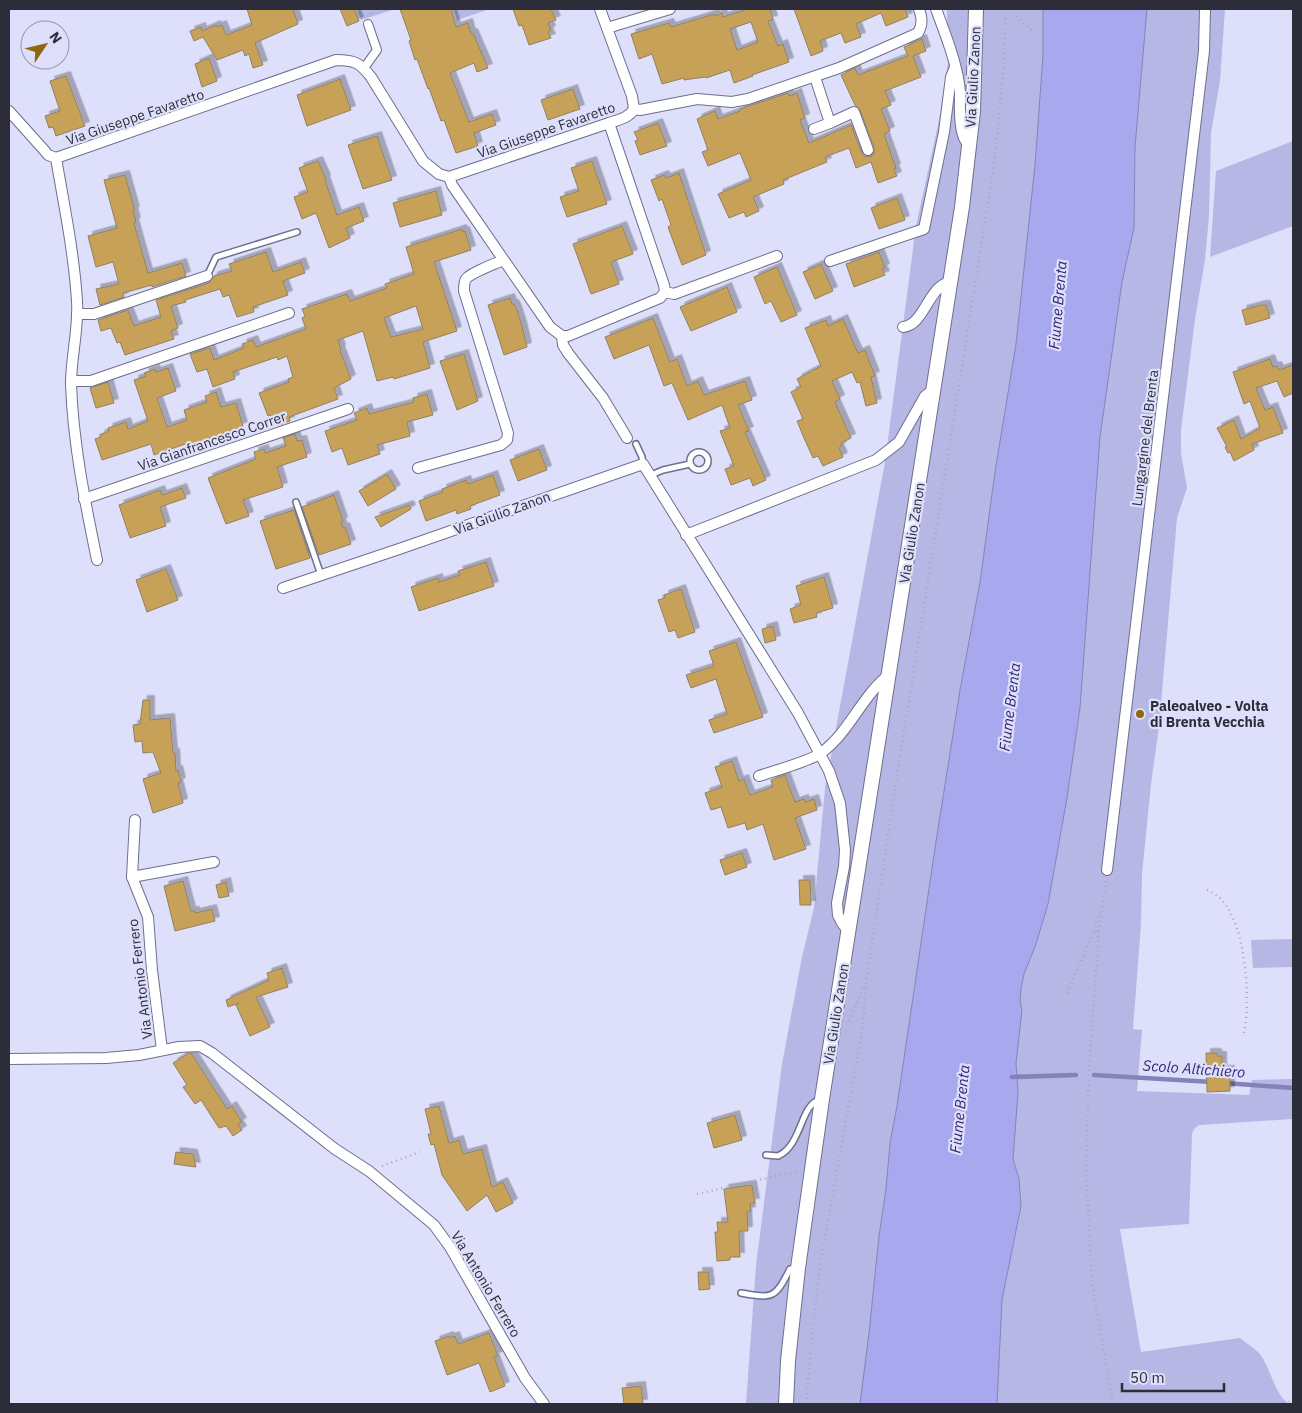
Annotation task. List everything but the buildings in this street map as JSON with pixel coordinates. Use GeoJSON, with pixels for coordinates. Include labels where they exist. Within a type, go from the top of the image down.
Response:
{"type":"FeatureCollection","features":[{"type":"Feature","properties":{"kind":"street"},"geometry":{"type":"LineString","coordinates":[[600,9],[632,96],[634,109]]}},
{"type":"Feature","properties":{"kind":"street"},"geometry":{"type":"LineString","coordinates":[[607,28],[670,9]]}},
{"type":"Feature","properties":{"kind":"street","name":"Via Giuseppe Favaretto"},"geometry":{"type":"LineString","coordinates":[[449,176],[627,117],[634,109],[640,110],[697,99],[732,102],[748,99],[815,77],[880,51],[918,33],[921,28],[922,19],[919,9]]}},
{"type":"Feature","properties":{"kind":"street","name":"Via Giulio Zanon"},"geometry":{"type":"LineString","coordinates":[[936,9],[955,67],[960,90],[963,138],[969,145]]}},
{"type":"Feature","properties":{"kind":"street","name":"Via Giulio Zanon"},"geometry":{"type":"LineString","coordinates":[[786,1404],[788,1361],[798,1268],[822,1099],[951,282],[973,111],[976,9]]}},
{"type":"Feature","properties":{"kind":"street","name":"Lungargine del Brenta"},"geometry":{"type":"LineString","coordinates":[[1107,870],[1201,80],[1205,9]]}},
{"type":"Feature","properties":{"kind":"street"},"geometry":{"type":"LineString","coordinates":[[368,24],[377,50],[364,68],[423,161],[439,174],[449,176],[452,185],[550,327],[562,336],[568,336],[660,298],[664,292],[664,285],[609,123]]}},
{"type":"Feature","properties":{"kind":"street","name":"Via Giuseppe Favaretto"},"geometry":{"type":"LineString","coordinates":[[56,158],[336,60],[349,60],[364,68]]}},
{"type":"Feature","properties":{"kind":"street","name":"Via Giulio Zanon"},"geometry":{"type":"LineString","coordinates":[[830,261],[924,229],[944,132],[951,77],[955,67]]}},
{"type":"Feature","properties":{"kind":"street"},"geometry":{"type":"LineString","coordinates":[[815,77],[830,123]]}},
{"type":"Feature","properties":{"kind":"street"},"geometry":{"type":"LineString","coordinates":[[9,111],[48,155],[56,158],[71,244],[77,314],[71,381],[73,422],[84,499],[97,560]]}},
{"type":"Feature","properties":{"kind":"street"},"geometry":{"type":"LineString","coordinates":[[814,129],[854,112],[868,150]]}},
{"type":"Feature","properties":{"kind":"street"},"geometry":{"type":"LineString","coordinates":[[664,292],[674,294],[777,256]]}},
{"type":"Feature","properties":{"kind":"street"},"geometry":{"type":"LineString","coordinates":[[418,468],[501,444],[507,440],[508,433],[464,291],[466,279],[470,275],[503,260]]}},
{"type":"Feature","properties":{"kind":"street"},"geometry":{"type":"LineString","coordinates":[[77,314],[94,314],[207,276]]}},
{"type":"Feature","properties":{"kind":"street"},"geometry":{"type":"LineString","coordinates":[[903,328],[911,325],[922,313],[941,285],[951,282]]}},
{"type":"Feature","properties":{"kind":"street"},"geometry":{"type":"LineString","coordinates":[[71,381],[91,381],[289,313]]}},
{"type":"Feature","properties":{"kind":"street"},"geometry":{"type":"LineString","coordinates":[[562,336],[563,345],[631,441]]}},
{"type":"Feature","properties":{"kind":"street"},"geometry":{"type":"LineString","coordinates":[[686,535],[881,458],[899,442],[925,396],[929,393],[934,393]]}},
{"type":"Feature","properties":{"kind":"street","name":"Via Gianfrancesco Correr"},"geometry":{"type":"LineString","coordinates":[[84,499],[348,409]]}},
{"type":"Feature","properties":{"kind":"street"},"geometry":{"type":"LineString","coordinates":[[642,464],[651,475],[686,535],[798,713],[821,754],[837,791],[840,803],[845,850],[844,867],[837,903],[838,914],[842,923],[850,929]]}},
{"type":"Feature","properties":{"kind":"street","name":"Via Giulio Zanon"},"geometry":{"type":"LineString","coordinates":[[283,588],[642,464]]}},
{"type":"Feature","properties":{"kind":"street"},"geometry":{"type":"LineString","coordinates":[[759,776],[821,754],[848,724],[879,682],[890,674]]}},
{"type":"Feature","properties":{"kind":"street","name":"Via Antonio Ferrero"},"geometry":{"type":"LineString","coordinates":[[135,820],[132,877],[148,917],[152,970],[162,1050]]}},
{"type":"Feature","properties":{"kind":"street"},"geometry":{"type":"LineString","coordinates":[[132,877],[214,862]]}},
{"type":"Feature","properties":{"kind":"street","name":"Via Antonio Ferrero"},"geometry":{"type":"LineString","coordinates":[[9,1059],[106,1058],[139,1055],[178,1047],[200,1046],[212,1053],[336,1149],[369,1170],[434,1225],[450,1247],[525,1378],[544,1404]]}},
{"type":"Feature","properties":{"kind":"lane"},"geometry":{"type":"LineString","coordinates":[[207,276],[216,257],[297,232]]}},
{"type":"Feature","properties":{"kind":"lane"},"geometry":{"type":"LineString","coordinates":[[631,441],[642,457],[642,464]]}},
{"type":"Feature","properties":{"kind":"lane"},"geometry":{"type":"LineString","coordinates":[[651,475],[663,470],[690,464]]}},
{"type":"Feature","properties":{"kind":"lane"},"geometry":{"type":"LineString","coordinates":[[296,502],[321,575]]}},
{"type":"Feature","properties":{"kind":"lane"},"geometry":{"type":"LineString","coordinates":[[766,1155],[778,1156],[783,1154],[795,1140],[809,1106],[816,1100],[822,1099]]}},
{"type":"Feature","properties":{"kind":"lane"},"geometry":{"type":"LineString","coordinates":[[741,1293],[760,1297],[775,1294],[790,1269],[798,1268]]}},
{"type":"Feature","properties":{"kind":"path"},"geometry":{"type":"LineString","coordinates":[[1008,9],[1034,32]]}},
{"type":"Feature","properties":{"kind":"path"},"geometry":{"type":"LineString","coordinates":[[806,1404],[821,1260],[862,1035],[866,983],[894,795],[995,158],[1008,9]]}},
{"type":"Feature","properties":{"kind":"path"},"geometry":{"type":"LineString","coordinates":[[1107,870],[1097,931],[1098,940],[1088,1084],[1086,1168],[1092,1283],[1113,1404]]}},
{"type":"Feature","properties":{"kind":"path"},"geometry":{"type":"LineString","coordinates":[[1207,890],[1216,893],[1225,903],[1233,917],[1240,940],[1247,1006],[1244,1035]]}},
{"type":"Feature","properties":{"kind":"path"},"geometry":{"type":"LineString","coordinates":[[1067,993],[1094,932],[1097,931]]}},
{"type":"Feature","properties":{"kind":"path"},"geometry":{"type":"LineString","coordinates":[[369,1170],[420,1152]]}},
{"type":"Feature","properties":{"kind":"path"},"geometry":{"type":"LineString","coordinates":[[697,1194],[805,1170],[812,1171]]}},
{"type":"Feature","properties":{"kind":"path"},"geometry":{"type":"LineString","coordinates":[[1279,1404],[1293,1401]]}},
{"type":"Feature","properties":{"kind":"shaded area"},"geometry":{"type":"Polygon","coordinates":[[[357,9],[395,9],[361,20],[357,9]]]}},
{"type":"Feature","properties":{"kind":"shaded area"},"geometry":{"type":"Polygon","coordinates":[[[454,9],[490,9],[457,20],[454,9]]]}},
{"type":"Feature","properties":{"kind":"shaded area"},"geometry":{"type":"Polygon","coordinates":[[[947,9],[1043,9],[1043,55],[1035,165],[1016,344],[995,472],[980,582],[960,690],[890,1143],[860,1404],[746,1404],[756,1265],[782,1064],[802,957],[814,908],[825,788],[885,462],[916,226],[939,120],[948,63],[947,9]]]}},
{"type":"Feature","properties":{"kind":"shaded area"},"geometry":{"type":"Polygon","coordinates":[[[1147,9],[1225,9],[1220,81],[1211,133],[1209,217],[1205,260],[1195,319],[1181,430],[1181,453],[1187,488],[1177,518],[1159,727],[1142,874],[1141,923],[1133,1029],[1142,1030],[1137,1091],[1249,1095],[1252,1080],[1293,1079],[1293,1119],[1199,1125],[1192,1134],[1189,1224],[1120,1229],[1141,1352],[1240,1338],[1259,1353],[1279,1394],[1289,1404],[997,1404],[1002,1300],[1021,1206],[1019,1179],[1013,1159],[1018,1092],[1016,1063],[1022,1010],[1020,1001],[1021,989],[1024,974],[1036,944],[1048,904],[1067,798],[1080,708],[1100,437],[1122,282],[1134,228],[1135,147],[1147,9]]]}},
{"type":"Feature","properties":{"kind":"shaded area"},"geometry":{"type":"Polygon","coordinates":[[[1293,141],[1293,226],[1210,257],[1216,171],[1293,141]]]}},
{"type":"Feature","properties":{"kind":"shaded area"},"geometry":{"type":"Polygon","coordinates":[[[1293,939],[1293,967],[1253,968],[1251,940],[1293,939]]]}},
{"type":"Feature","properties":{"kind":"water","name":"Fiume Brenta"},"geometry":{"type":"Polygon","coordinates":[[[1043,9],[1147,9],[1135,147],[1134,228],[1122,282],[1100,437],[1080,708],[1067,798],[1048,904],[1036,944],[1024,974],[1021,989],[1020,1001],[1022,1010],[1016,1063],[1018,1092],[1013,1159],[1019,1179],[1021,1206],[1002,1300],[997,1404],[860,1404],[890,1143],[960,690],[980,582],[995,472],[1016,344],[1035,165],[1043,55],[1043,9]]]}},
{"type":"Feature","properties":{"kind":"waterway","name":"Scolo Altichiero"},"geometry":{"type":"LineString","coordinates":[[1012,1077],[1076,1075]]}},
{"type":"Feature","properties":{"kind":"waterway","name":"Scolo Altichiero"},"geometry":{"type":"LineString","coordinates":[[1094,1075],[1212,1082]]}},
{"type":"Feature","properties":{"kind":"waterway","name":"Scolo Altichiero"},"geometry":{"type":"LineString","coordinates":[[1225,1083],[1293,1088]]}},
{"type":"Feature","properties":{"kind":"place","name":"Paleoalveo - Volta di Brenta Vecchia"},"geometry":{"type":"Point","coordinates":[1140,714]}}]}
